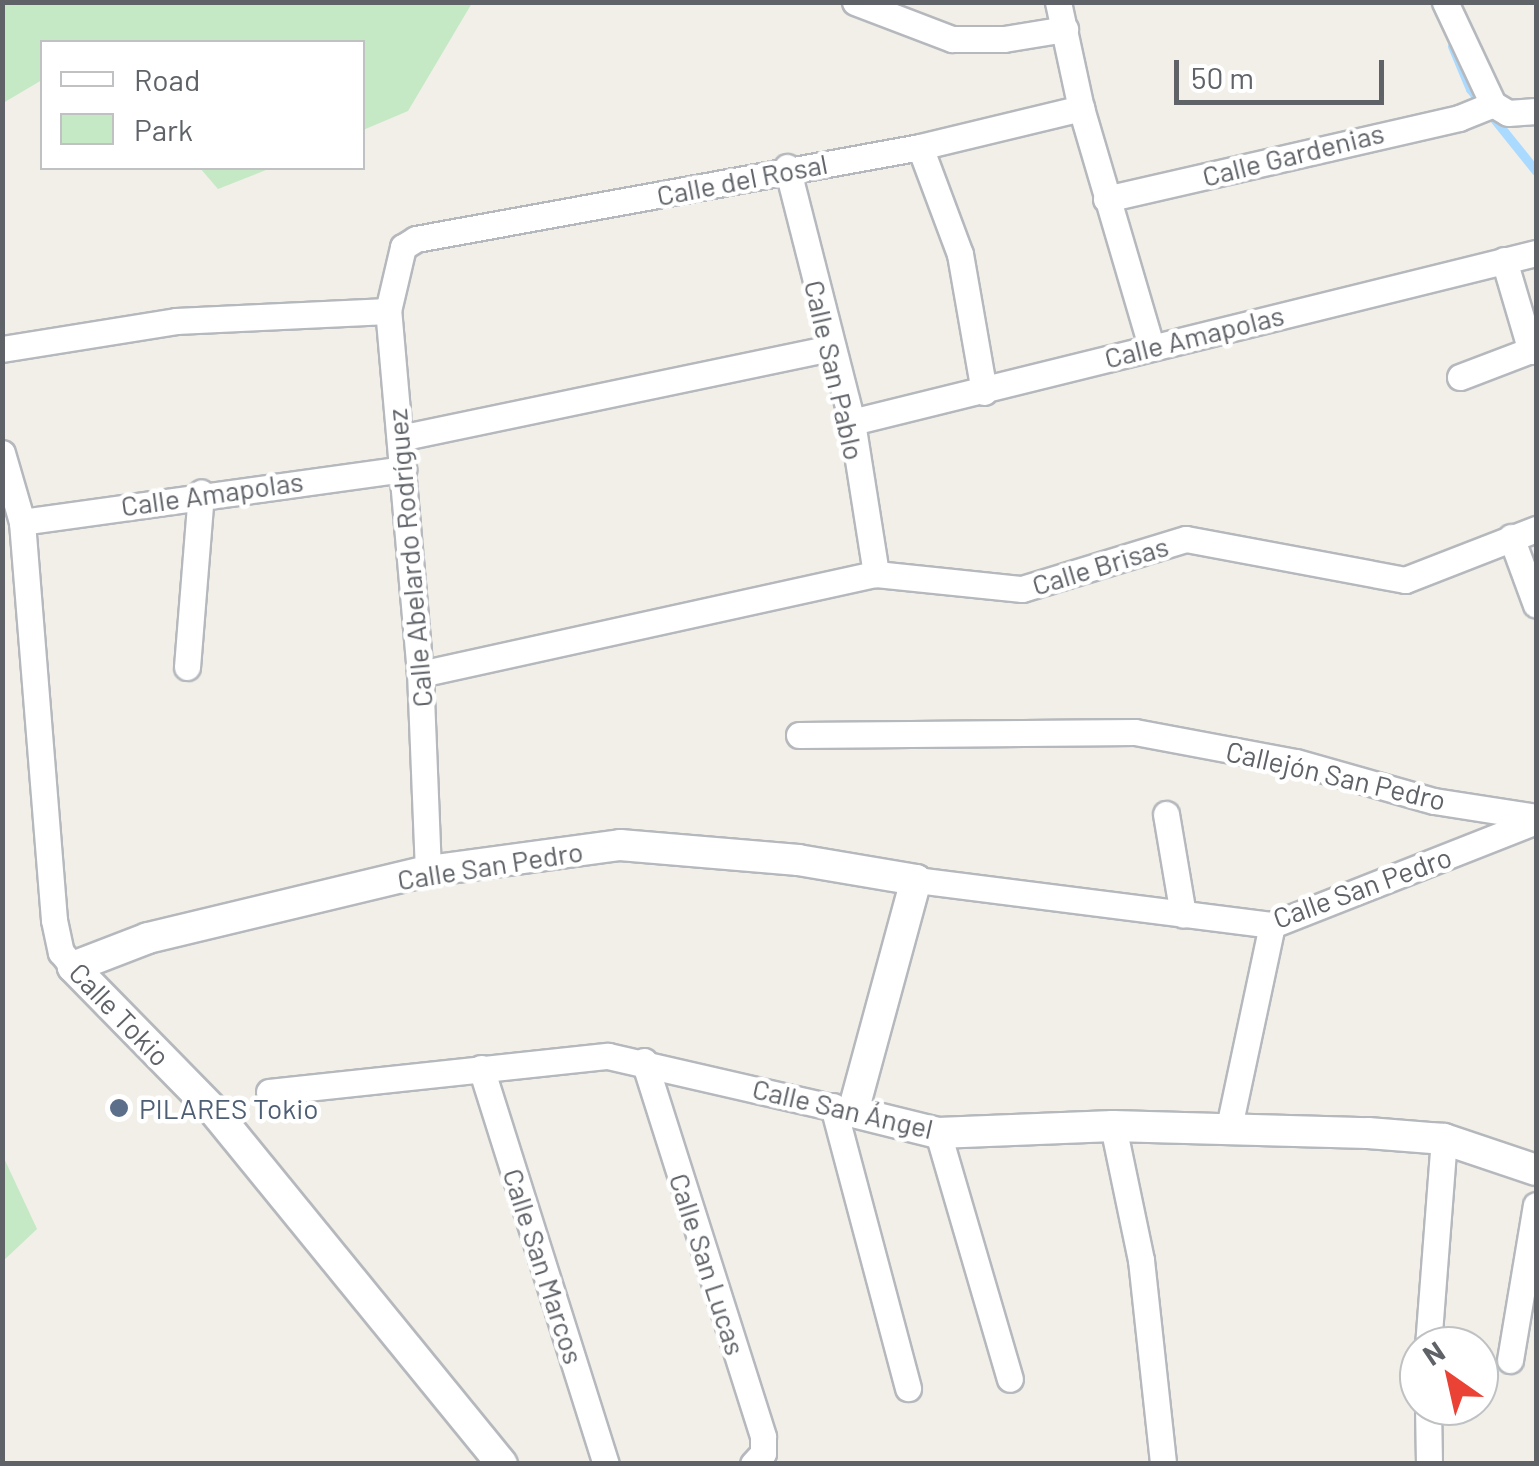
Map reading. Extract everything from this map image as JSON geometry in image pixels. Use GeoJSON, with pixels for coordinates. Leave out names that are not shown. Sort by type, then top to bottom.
{"type":"FeatureCollection","features":[{"type":"Feature","properties":{"kind":"street"},"geometry":{"type":"LineString","coordinates":[[855,2],[952,39],[1004,39],[1065,29]]}},
{"type":"Feature","properties":{"kind":"street"},"geometry":{"type":"LineString","coordinates":[[1058,2],[1081,108],[1151,346]]}},
{"type":"Feature","properties":{"kind":"street"},"geometry":{"type":"LineString","coordinates":[[1446,2],[1484,108]]}},
{"type":"Feature","properties":{"kind":"street","name":"Calle del Rosal"},"geometry":{"type":"LineString","coordinates":[[403,247],[416,239],[787,167],[920,147],[1081,108]]}},
{"type":"Feature","properties":{"kind":"street","name":"Calle Gardenias"},"geometry":{"type":"LineString","coordinates":[[1106,200],[1484,108],[1508,113],[1536,112]]}},
{"type":"Feature","properties":{"kind":"street"},"geometry":{"type":"LineString","coordinates":[[920,147],[960,254],[984,392]]}},
{"type":"Feature","properties":{"kind":"street","name":"Calle San Pablo"},"geometry":{"type":"LineString","coordinates":[[787,167],[829,348],[852,422],[876,574]]}},
{"type":"Feature","properties":{"kind":"street","name":"Calle Abelardo Rodríguez"},"geometry":{"type":"LineString","coordinates":[[403,247],[388,311],[420,674],[428,871]]}},
{"type":"Feature","properties":{"kind":"street","name":"Calle Amapolas"},"geometry":{"type":"LineString","coordinates":[[852,422],[1536,253]]}},
{"type":"Feature","properties":{"kind":"street"},"geometry":{"type":"LineString","coordinates":[[1460,377],[1534,350],[1504,260]]}},
{"type":"Feature","properties":{"kind":"street"},"geometry":{"type":"LineString","coordinates":[[2,350],[176,321],[388,311]]}},
{"type":"Feature","properties":{"kind":"street"},"geometry":{"type":"LineString","coordinates":[[400,438],[829,348]]}},
{"type":"Feature","properties":{"kind":"street","name":"Calle Tokio"},"geometry":{"type":"LineString","coordinates":[[2,453],[22,522],[54,920],[62,952],[214,1112],[502,1464]]}},
{"type":"Feature","properties":{"kind":"street","name":"Calle Amapolas"},"geometry":{"type":"LineString","coordinates":[[22,522],[202,492],[403,469]]}},
{"type":"Feature","properties":{"kind":"street"},"geometry":{"type":"LineString","coordinates":[[186,667],[202,492]]}},
{"type":"Feature","properties":{"kind":"street","name":"Calle Brisas"},"geometry":{"type":"LineString","coordinates":[[420,674],[876,574],[1022,589],[1186,539],[1405,580],[1536,529]]}},
{"type":"Feature","properties":{"kind":"street"},"geometry":{"type":"LineString","coordinates":[[1511,538],[1536,605]]}},
{"type":"Feature","properties":{"kind":"street","name":"Callejón San Pedro"},"geometry":{"type":"LineString","coordinates":[[799,736],[1135,732],[1296,762],[1434,801],[1536,819]]}},
{"type":"Feature","properties":{"kind":"street"},"geometry":{"type":"LineString","coordinates":[[1166,814],[1183,916]]}},
{"type":"Feature","properties":{"kind":"street","name":"Calle San Pedro"},"geometry":{"type":"LineString","coordinates":[[73,966],[148,938],[428,871],[620,846],[683,846],[1272,925],[1536,819]]}},
{"type":"Feature","properties":{"kind":"street"},"geometry":{"type":"LineString","coordinates":[[908,1388],[844,1108],[916,880]]}},
{"type":"Feature","properties":{"kind":"street"},"geometry":{"type":"LineString","coordinates":[[1228,1127],[1272,925]]}},
{"type":"Feature","properties":{"kind":"street","name":"Calle San Ángel"},"geometry":{"type":"LineString","coordinates":[[269,1092],[608,1056],[644,1061],[938,1133],[1113,1126],[1228,1127],[1444,1140],[1536,1170]]}},
{"type":"Feature","properties":{"kind":"street","name":"Calle San Lucas"},"geometry":{"type":"LineString","coordinates":[[644,1061],[763,1437],[763,1453],[752,1464]]}},
{"type":"Feature","properties":{"kind":"street","name":"Calle San Marcos"},"geometry":{"type":"LineString","coordinates":[[480,1068],[606,1464]]}},
{"type":"Feature","properties":{"kind":"street"},"geometry":{"type":"LineString","coordinates":[[1113,1126],[1140,1260],[1163,1464]]}},
{"type":"Feature","properties":{"kind":"street"},"geometry":{"type":"LineString","coordinates":[[938,1133],[1010,1380]]}},
{"type":"Feature","properties":{"kind":"street"},"geometry":{"type":"LineString","coordinates":[[1430,1326],[1444,1140]]}},
{"type":"Feature","properties":{"kind":"street"},"geometry":{"type":"LineString","coordinates":[[1510,1360],[1536,1205]]}},
{"type":"Feature","properties":{"kind":"street"},"geometry":{"type":"LineString","coordinates":[[1428,1426],[1429,1464]]}},
{"type":"Feature","properties":{"kind":"green space"},"geometry":{"type":"Polygon","coordinates":[[[3,2],[472,2],[408,111],[365,129],[365,40],[40,40],[40,81],[3,103],[3,2]]]}},
{"type":"Feature","properties":{"kind":"green space"},"geometry":{"type":"Polygon","coordinates":[[[202,170],[266,170],[218,189],[202,170]]]}},
{"type":"Feature","properties":{"kind":"green space"},"geometry":{"type":"Polygon","coordinates":[[[2,1154],[37,1229],[3,1261],[2,1261],[2,1154]]]}},
{"type":"Feature","properties":{"kind":"waterway"},"geometry":{"type":"LineString","coordinates":[[1452,46],[1470,89],[1536,171]]}},
{"type":"Feature","properties":{"kind":"place","name":"PILARES Tokio"},"geometry":{"type":"Point","coordinates":[119,1108]}}]}
